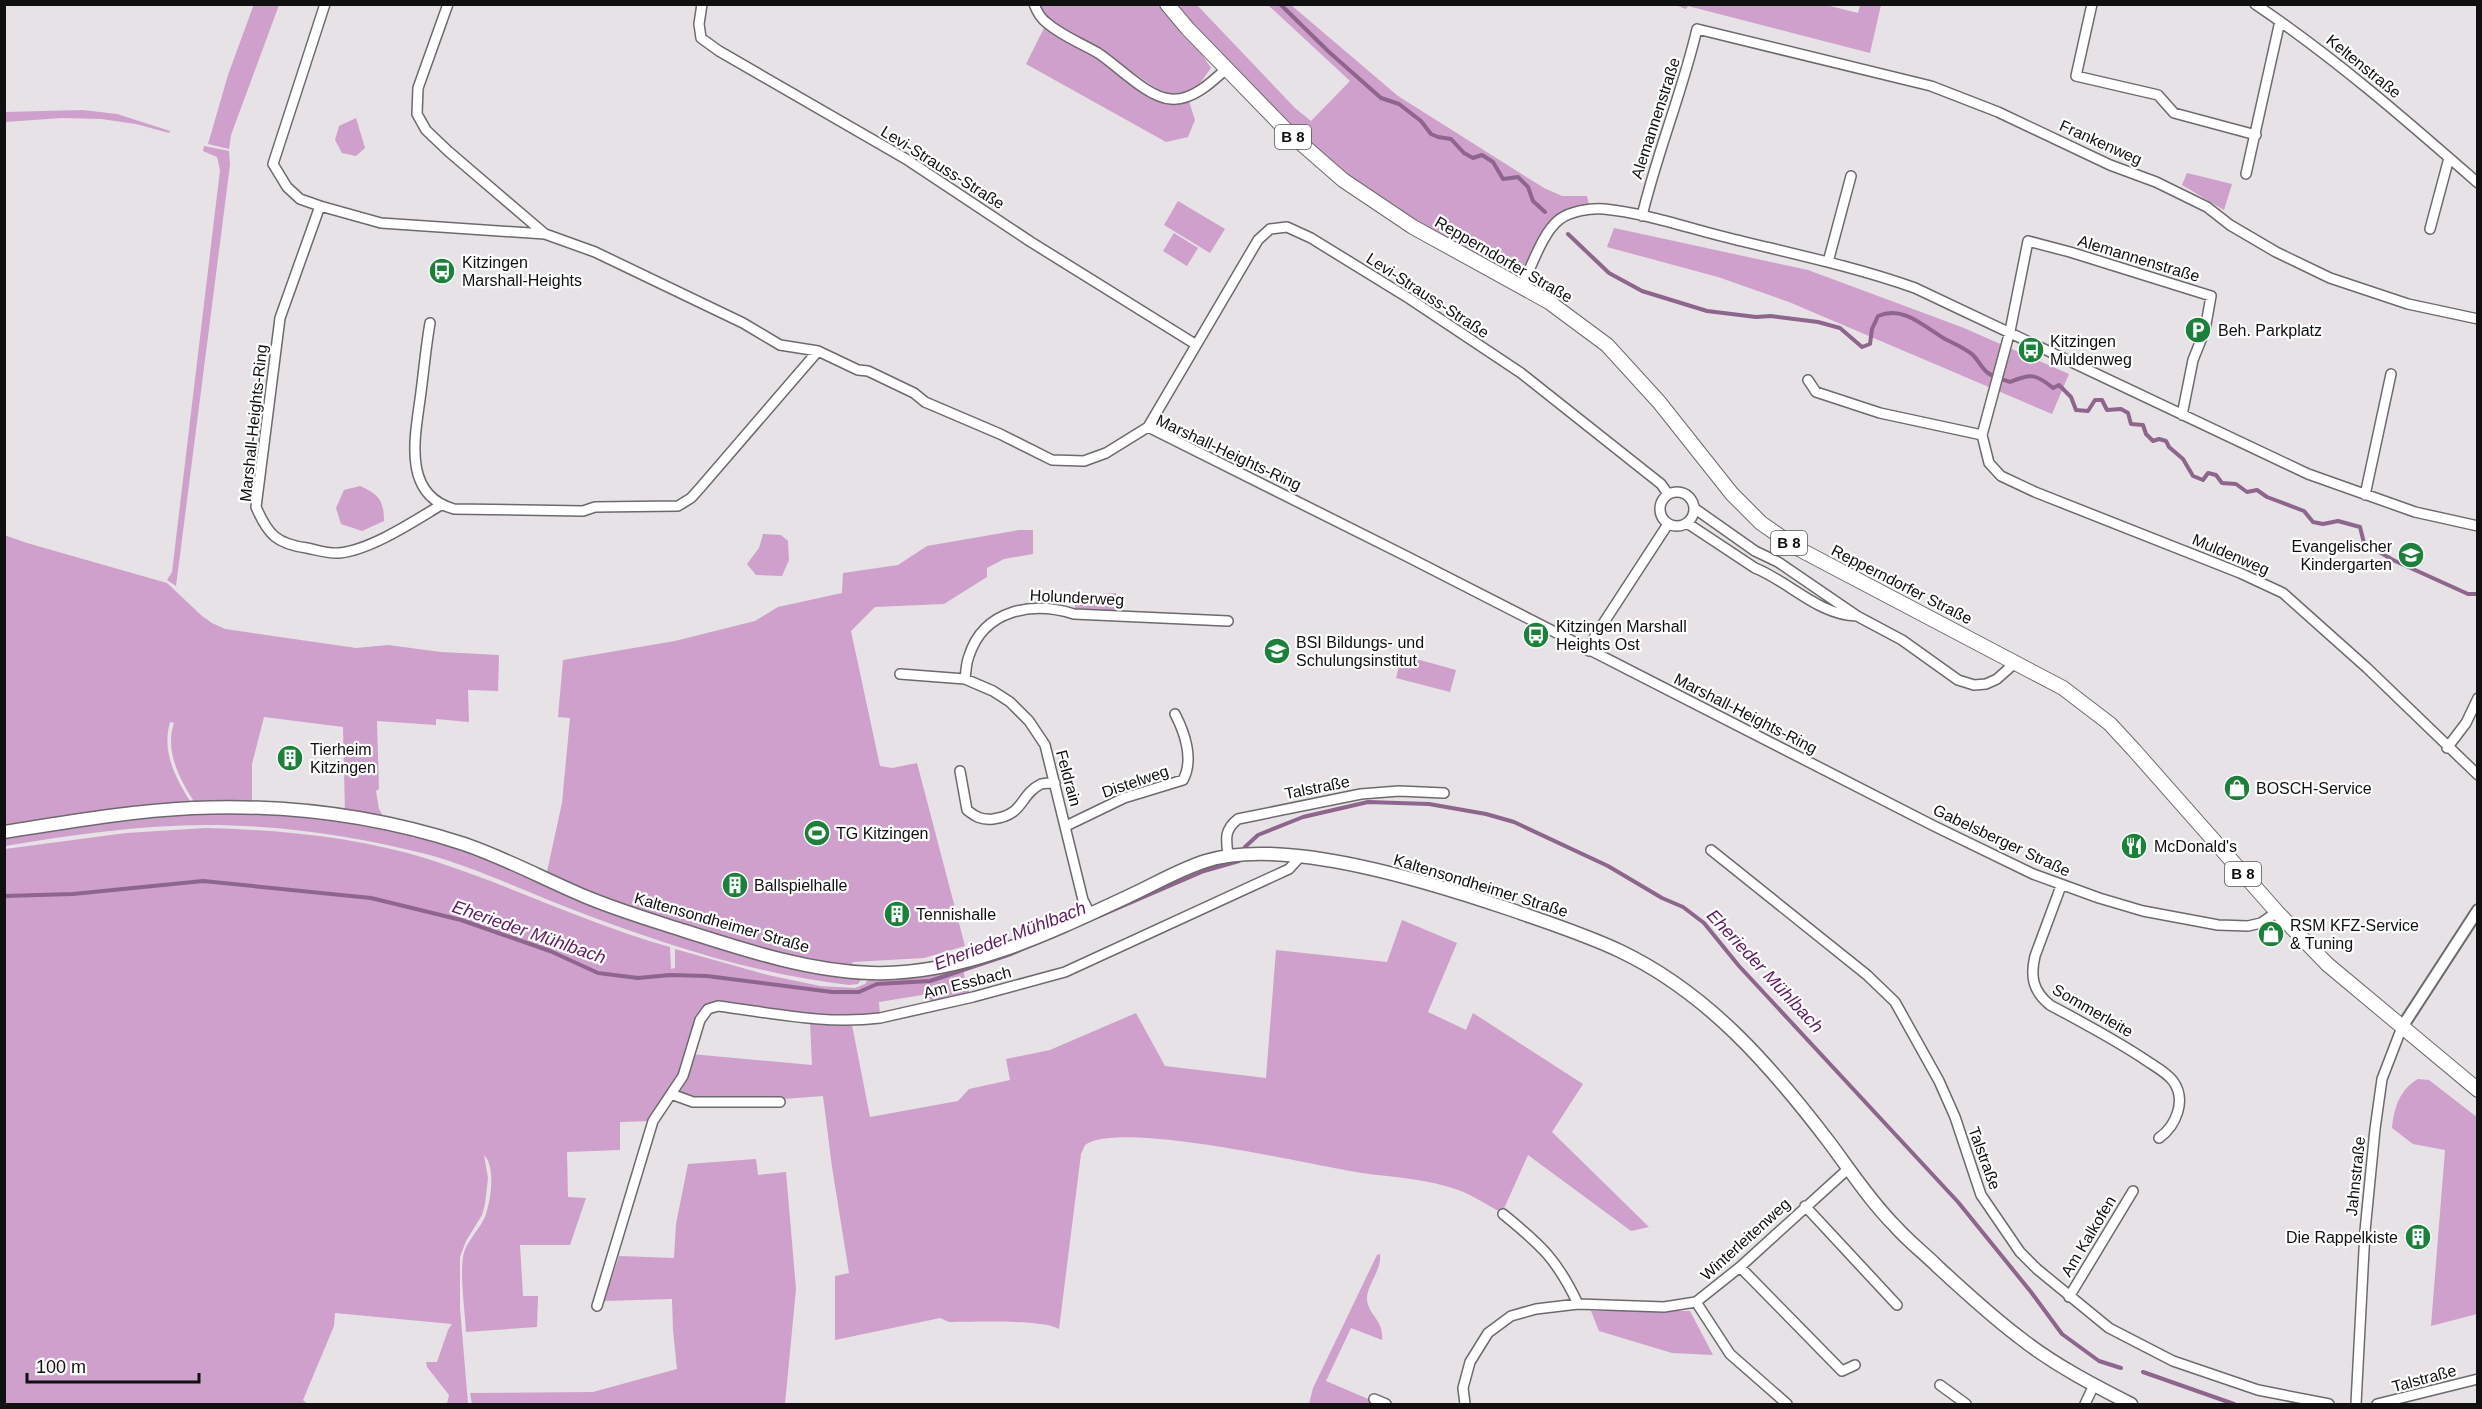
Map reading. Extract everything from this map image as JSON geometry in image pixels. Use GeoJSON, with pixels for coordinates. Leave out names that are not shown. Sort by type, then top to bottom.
{"type":"FeatureCollection","features":[{"type":"Feature","properties":{"kind":"main road","name":"Repperndorfer Straße"},"geometry":{"type":"LineString","coordinates":[[1167,4],[1288,132],[1343,180],[1413,227],[1522,286],[1567,314],[1620,358],[1659,402],[1732,494],[1777,535],[1797,548],[2063,688],[2110,724],[2277,912],[2327,964],[2478,1090]]}},
{"type":"Feature","properties":{"kind":"main road","name":"Kaltensondheimer Straße"},"geometry":{"type":"LineString","coordinates":[[4,832],[126,814],[197,808],[291,810],[372,821],[472,847],[591,899],[706,937],[795,962],[858,972],[911,973],[996,952],[1090,914],[1201,862],[1228,855],[1265,854],[1300,857],[1381,871],[1459,892],[1566,928],[1622,952],[1664,976],[1698,1000],[1747,1044],[1795,1098],[1893,1225],[2021,1339],[2094,1385],[2131,1404]]}},
{"type":"Feature","properties":{"kind":"street","name":"Marshall-Heights-Ring"},"geometry":{"type":"LineString","coordinates":[[325,4],[273,164],[286,187],[300,199],[381,223],[545,234],[595,252],[674,288],[743,322],[780,345],[818,351],[858,370],[868,371],[914,393],[925,402],[1000,434],[1052,460],[1084,461],[1106,453],[1148,427],[1889,802]]}},
{"type":"Feature","properties":{"kind":"street","name":"Marshall-Heights-Ring"},"geometry":{"type":"LineString","coordinates":[[448,4],[418,88],[417,114],[426,130],[448,152],[545,234]]}},
{"type":"Feature","properties":{"kind":"street","name":"Levi-Strauss-Straße"},"geometry":{"type":"LineString","coordinates":[[702,4],[699,24],[701,38],[719,51],[906,159],[1031,242],[1195,344]]}},
{"type":"Feature","properties":{"kind":"street"},"geometry":{"type":"LineString","coordinates":[[1034,4],[1046,23],[1100,54],[1163,98],[1175,100],[1190,95],[1227,69]]}},
{"type":"Feature","properties":{"kind":"street"},"geometry":{"type":"LineString","coordinates":[[2092,4],[2076,76],[2158,95],[2174,113],[2256,135]]}},
{"type":"Feature","properties":{"kind":"street","name":"Keltenstraße"},"geometry":{"type":"LineString","coordinates":[[2255,4],[2334,60],[2378,95],[2478,183]]}},
{"type":"Feature","properties":{"kind":"street"},"geometry":{"type":"LineString","coordinates":[[2246,174],[2280,21]]}},
{"type":"Feature","properties":{"kind":"street","name":"Alemannenstraße"},"geometry":{"type":"LineString","coordinates":[[1642,216],[1653,169],[1687,71],[1697,29]]}},
{"type":"Feature","properties":{"kind":"street","name":"Frankenweg"},"geometry":{"type":"LineString","coordinates":[[1697,29],[1931,86],[1998,112],[2110,165],[2156,182],[2207,207],[2230,225],[2276,252],[2330,278],[2408,304],[2478,319]]}},
{"type":"Feature","properties":{"kind":"street"},"geometry":{"type":"LineString","coordinates":[[2430,229],[2449,158]]}},
{"type":"Feature","properties":{"kind":"street"},"geometry":{"type":"LineString","coordinates":[[1828,262],[1851,176]]}},
{"type":"Feature","properties":{"kind":"street","name":"Marshall-Heights-Ring"},"geometry":{"type":"LineString","coordinates":[[320,206],[280,318],[256,507],[269,533],[280,541],[291,546],[339,553],[360,547],[404,528],[441,505]]}},
{"type":"Feature","properties":{"kind":"street"},"geometry":{"type":"LineString","coordinates":[[1522,286],[1541,246],[1559,219],[1570,213],[1603,209],[1642,216],[1828,262],[1879,275],[1915,288],[2308,474],[2415,512],[2478,526]]}},
{"type":"Feature","properties":{"kind":"street","name":"Levi-Strauss-Straße"},"geometry":{"type":"LineString","coordinates":[[1148,427],[1258,240],[1270,229],[1287,227],[1311,238],[1400,293],[1521,373],[1661,484],[1668,494],[1678,492],[1687,495],[1694,508],[1755,551],[1778,562],[1857,616],[1902,640],[1959,680],[1974,685],[1986,684],[1996,679],[2016,662]]}},
{"type":"Feature","properties":{"kind":"street","name":"Alemannenstraße"},"geometry":{"type":"LineString","coordinates":[[2010,331],[2028,241],[2211,296],[2205,330],[2193,360],[2182,415]]}},
{"type":"Feature","properties":{"kind":"street"},"geometry":{"type":"LineString","coordinates":[[430,323],[413,452],[417,475],[423,486],[441,505],[454,509],[583,511],[596,507],[678,506],[696,493],[818,351]]}},
{"type":"Feature","properties":{"kind":"street"},"geometry":{"type":"LineString","coordinates":[[1808,380],[1816,392],[1880,413],[1982,435],[2010,331]]}},
{"type":"Feature","properties":{"kind":"street"},"geometry":{"type":"LineString","coordinates":[[2366,495],[2391,374]]}},
{"type":"Feature","properties":{"kind":"street","name":"Muldenweg"},"geometry":{"type":"LineString","coordinates":[[1982,435],[1989,463],[2001,476],[2283,592],[2367,668],[2478,775]]}},
{"type":"Feature","properties":{"kind":"street"},"geometry":{"type":"LineString","coordinates":[[1668,494],[1659,506],[1661,516],[1668,524],[1677,526],[1687,523],[1691,519],[1694,508]]}},
{"type":"Feature","properties":{"kind":"street","name":"Levi-Strauss-Straße"},"geometry":{"type":"LineString","coordinates":[[1687,523],[1755,568],[1766,572],[1814,603],[1843,615],[1857,616]]}},
{"type":"Feature","properties":{"kind":"street"},"geometry":{"type":"LineString","coordinates":[[1589,651],[1595,636],[1668,524]]}},
{"type":"Feature","properties":{"kind":"street","name":"Holunderweg"},"geometry":{"type":"LineString","coordinates":[[965,679],[969,655],[987,626],[1000,616],[1017,610],[1053,608],[1074,614],[1228,621]]}},
{"type":"Feature","properties":{"kind":"street","name":"Feldrain"},"geometry":{"type":"LineString","coordinates":[[900,674],[965,679],[993,691],[1010,702],[1029,722],[1045,745],[1083,900],[1090,914]]}},
{"type":"Feature","properties":{"kind":"street"},"geometry":{"type":"LineString","coordinates":[[2448,748],[2466,723],[2478,698]]}},
{"type":"Feature","properties":{"kind":"street","name":"Distelweg"},"geometry":{"type":"LineString","coordinates":[[1066,826],[1124,798],[1183,780],[1187,772],[1185,732],[1175,714]]}},
{"type":"Feature","properties":{"kind":"street"},"geometry":{"type":"LineString","coordinates":[[960,771],[967,810],[976,818],[984,820],[1005,818],[1016,812],[1032,792],[1042,784],[1055,783]]}},
{"type":"Feature","properties":{"kind":"street","name":"Talstraße"},"geometry":{"type":"LineString","coordinates":[[1228,855],[1226,834],[1229,825],[1238,819],[1361,794],[1399,791],[1444,793]]}},
{"type":"Feature","properties":{"kind":"street","name":"Gabelsberger Straße"},"geometry":{"type":"LineString","coordinates":[[1889,802],[1983,851],[2061,886],[2143,911],[2218,925],[2248,926],[2261,923],[2277,912]]}},
{"type":"Feature","properties":{"kind":"street","name":"Talstraße"},"geometry":{"type":"LineString","coordinates":[[1711,850],[1868,975],[1895,1002],[1939,1081],[1955,1117],[1981,1195],[2020,1252],[2069,1297],[2109,1328],[2173,1360],[2258,1390],[2329,1404]]}},
{"type":"Feature","properties":{"kind":"street","name":"Am Essbach"},"geometry":{"type":"LineString","coordinates":[[597,1306],[653,1121],[683,1076],[700,1020],[713,1007],[821,1020],[861,1020],[880,1018],[1015,986],[1065,972],[1289,869],[1300,857]]}},
{"type":"Feature","properties":{"kind":"street","name":"Sommerleite"},"geometry":{"type":"LineString","coordinates":[[2061,886],[2032,966],[2034,987],[2039,996],[2050,1005],[2128,1048],[2173,1081],[2178,1090],[2177,1112],[2174,1124],[2159,1138]]}},
{"type":"Feature","properties":{"kind":"street"},"geometry":{"type":"LineString","coordinates":[[2402,1027],[2478,910]]}},
{"type":"Feature","properties":{"kind":"street","name":"Jahnstraße"},"geometry":{"type":"LineString","coordinates":[[2356,1404],[2365,1231],[2375,1128],[2382,1079],[2402,1027]]}},
{"type":"Feature","properties":{"kind":"street"},"geometry":{"type":"LineString","coordinates":[[671,1094],[693,1102],[780,1102]]}},
{"type":"Feature","properties":{"kind":"street","name":"Winterleitenweg"},"geometry":{"type":"LineString","coordinates":[[1466,1404],[1463,1388],[1470,1362],[1488,1333],[1511,1316],[1536,1309],[1578,1304],[1664,1307],[1696,1302],[1740,1267],[1804,1206],[1849,1168]]}},
{"type":"Feature","properties":{"kind":"street","name":"Am Kalkofen"},"geometry":{"type":"LineString","coordinates":[[2069,1297],[2133,1191]]}},
{"type":"Feature","properties":{"kind":"street"},"geometry":{"type":"LineString","coordinates":[[1804,1206],[1897,1305]]}},
{"type":"Feature","properties":{"kind":"street"},"geometry":{"type":"LineString","coordinates":[[1503,1214],[1543,1248],[1558,1266],[1578,1304]]}},
{"type":"Feature","properties":{"kind":"street"},"geometry":{"type":"LineString","coordinates":[[1740,1267],[1842,1371],[1855,1365]]}},
{"type":"Feature","properties":{"kind":"street"},"geometry":{"type":"LineString","coordinates":[[1696,1302],[1730,1354],[1787,1404]]}},
{"type":"Feature","properties":{"kind":"street","name":"Talstraße"},"geometry":{"type":"LineString","coordinates":[[2377,1404],[2478,1379]]}},
{"type":"Feature","properties":{"kind":"street"},"geometry":{"type":"LineString","coordinates":[[1940,1385],[1966,1404]]}},
{"type":"Feature","properties":{"kind":"street"},"geometry":{"type":"LineString","coordinates":[[2085,1404],[2094,1385]]}},
{"type":"Feature","properties":{"kind":"street"},"geometry":{"type":"LineString","coordinates":[[1374,1399],[1386,1404]]}},
{"type":"Feature","properties":{"kind":"shaded area"},"geometry":{"type":"Polygon","coordinates":[[[254,4],[279,5],[231,135],[229,149],[208,144],[228,75],[254,4]]]}},
{"type":"Feature","properties":{"kind":"shaded area"},"geometry":{"type":"Polygon","coordinates":[[[1038,5],[1160,5],[1199,50],[1211,68],[1198,86],[1180,97],[1164,94],[1105,53],[1055,24],[1045,16],[1038,5]]]}},
{"type":"Feature","properties":{"kind":"shaded area"},"geometry":{"type":"Polygon","coordinates":[[[1176,5],[1197,5],[1295,108],[1311,121],[1350,81],[1268,5],[1291,5],[1398,96],[1544,188],[1562,196],[1587,196],[1589,205],[1559,215],[1525,273],[1517,277],[1416,222],[1344,175],[1264,103],[1176,5]]]}},
{"type":"Feature","properties":{"kind":"shaded area"},"geometry":{"type":"Polygon","coordinates":[[[1675,5],[1826,5],[1858,13],[1860,5],[1881,5],[1870,53],[1688,6],[1686,9],[1675,5]]]}},
{"type":"Feature","properties":{"kind":"shaded area"},"geometry":{"type":"Polygon","coordinates":[[[1045,26],[1098,57],[1150,94],[1189,101],[1195,120],[1188,137],[1166,142],[1026,64],[1045,26]]]}},
{"type":"Feature","properties":{"kind":"shaded area"},"geometry":{"type":"Polygon","coordinates":[[[83,110],[117,114],[170,131],[169,133],[136,124],[101,119],[62,118],[5,122],[5,112],[83,110]]]}},
{"type":"Feature","properties":{"kind":"shaded area"},"geometry":{"type":"Polygon","coordinates":[[[356,118],[365,148],[356,156],[342,153],[335,140],[339,126],[356,118]]]}},
{"type":"Feature","properties":{"kind":"shaded area"},"geometry":{"type":"Polygon","coordinates":[[[204,146],[229,151],[230,165],[176,586],[167,580],[172,572],[220,170],[217,157],[203,151],[204,146]]]}},
{"type":"Feature","properties":{"kind":"shaded area"},"geometry":{"type":"Polygon","coordinates":[[[2187,173],[2232,184],[2224,210],[2182,185],[2187,173]]]}},
{"type":"Feature","properties":{"kind":"shaded area"},"geometry":{"type":"Polygon","coordinates":[[[1178,201],[1225,229],[1210,253],[1164,225],[1178,201]]]}},
{"type":"Feature","properties":{"kind":"shaded area"},"geometry":{"type":"Polygon","coordinates":[[[1614,228],[1808,270],[1964,328],[2069,374],[2052,414],[1789,302],[1718,277],[1607,247],[1614,228]]]}},
{"type":"Feature","properties":{"kind":"shaded area"},"geometry":{"type":"Polygon","coordinates":[[[1174,233],[1198,248],[1187,266],[1163,251],[1174,233]]]}},
{"type":"Feature","properties":{"kind":"shaded area"},"geometry":{"type":"Polygon","coordinates":[[[360,486],[376,495],[384,514],[384,521],[362,531],[341,524],[336,508],[344,490],[360,486]]]}},
{"type":"Feature","properties":{"kind":"shaded area"},"geometry":{"type":"Polygon","coordinates":[[[1019,530],[1033,530],[1033,554],[1004,559],[987,568],[987,577],[944,604],[875,607],[851,631],[880,766],[892,768],[917,763],[965,946],[924,958],[853,962],[851,966],[815,963],[645,916],[546,876],[562,803],[570,718],[558,717],[563,660],[675,641],[755,621],[778,607],[842,593],[843,573],[898,565],[927,546],[1019,530]]]}},
{"type":"Feature","properties":{"kind":"shaded area"},"geometry":{"type":"Polygon","coordinates":[[[763,534],[781,535],[788,541],[789,560],[782,576],[756,575],[747,564],[759,548],[763,534]]]}},
{"type":"Feature","properties":{"kind":"shaded area"},"geometry":{"type":"Polygon","coordinates":[[[4,535],[167,583],[202,616],[225,629],[356,648],[388,645],[441,652],[499,655],[498,691],[468,690],[469,722],[436,719],[436,725],[377,721],[379,789],[376,791],[379,809],[386,821],[345,814],[343,727],[264,717],[252,764],[252,805],[197,806],[176,766],[171,745],[174,723],[170,722],[169,756],[176,776],[193,806],[5,828],[4,535]]]}},
{"type":"Feature","properties":{"kind":"shaded area"},"geometry":{"type":"Polygon","coordinates":[[[1116,593],[1117,611],[1075,611],[1075,599],[1100,601],[1102,594],[1116,593]]]}},
{"type":"Feature","properties":{"kind":"shaded area"},"geometry":{"type":"Polygon","coordinates":[[[1402,655],[1456,670],[1450,692],[1396,678],[1402,655]]]}},
{"type":"Feature","properties":{"kind":"shaded area"},"geometry":{"type":"Polygon","coordinates":[[[237,810],[372,824],[470,849],[605,907],[863,976],[858,984],[849,985],[741,965],[635,932],[444,859],[345,837],[290,829],[182,825],[105,831],[5,846],[5,835],[110,819],[237,810]]]}},
{"type":"Feature","properties":{"kind":"shaded area"},"geometry":{"type":"Polygon","coordinates":[[[206,828],[320,836],[404,852],[431,860],[609,927],[670,947],[671,969],[675,968],[675,949],[768,975],[820,986],[855,988],[865,984],[870,977],[962,967],[970,995],[931,1003],[928,994],[879,1002],[880,1015],[857,1018],[707,1007],[691,1054],[812,1065],[810,1022],[852,1025],[870,1117],[958,1101],[969,1089],[1010,1080],[1006,1059],[1050,1050],[1136,1013],[1165,1066],[1266,1078],[1276,950],[1387,962],[1402,920],[1457,943],[1428,1012],[1466,1030],[1473,1013],[1583,1084],[1552,1132],[1649,1227],[1631,1231],[1528,1155],[1502,1213],[1463,1192],[1425,1181],[1350,1171],[1172,1140],[1134,1137],[1104,1139],[1085,1145],[1081,1154],[1059,1329],[1038,1324],[949,1322],[940,1318],[835,1340],[835,1276],[849,1273],[823,1096],[783,1099],[693,1099],[670,1091],[651,1121],[620,1122],[620,1150],[567,1152],[568,1197],[586,1198],[570,1245],[520,1245],[523,1296],[538,1296],[537,1327],[466,1332],[462,1265],[466,1246],[485,1217],[489,1202],[491,1175],[488,1160],[484,1155],[488,1178],[485,1204],[482,1215],[466,1241],[460,1257],[460,1308],[468,1404],[447,1404],[449,1395],[427,1367],[426,1362],[437,1362],[452,1324],[335,1313],[334,1326],[303,1400],[307,1404],[5,1404],[5,849],[126,833],[206,828]]]}},
{"type":"Feature","properties":{"kind":"shaded area"},"geometry":{"type":"Polygon","coordinates":[[[2418,1079],[2429,1080],[2478,1118],[2477,1314],[2431,1326],[2445,1150],[2413,1144],[2392,1128],[2394,1113],[2402,1094],[2418,1079]]]}},
{"type":"Feature","properties":{"kind":"shaded area"},"geometry":{"type":"Polygon","coordinates":[[[756,1159],[758,1175],[786,1172],[796,1289],[785,1404],[472,1404],[470,1393],[593,1392],[677,1369],[672,1299],[604,1301],[619,1256],[674,1258],[676,1224],[688,1164],[756,1159]]]}},
{"type":"Feature","properties":{"kind":"shaded area"},"geometry":{"type":"Polygon","coordinates":[[[1380,1254],[1379,1266],[1367,1294],[1367,1300],[1381,1328],[1382,1340],[1351,1328],[1326,1381],[1380,1404],[1309,1404],[1313,1388],[1377,1255],[1380,1254]]]}},
{"type":"Feature","properties":{"kind":"shaded area"},"geometry":{"type":"Polygon","coordinates":[[[1591,1311],[1690,1311],[1713,1355],[1672,1353],[1599,1331],[1591,1311]]]}},
{"type":"Feature","properties":{"kind":"waterway"},"geometry":{"type":"LineString","coordinates":[[1280,4],[1381,98],[1399,104],[1421,121],[1431,134],[1451,139],[1464,153],[1473,158],[1482,155],[1493,162],[1503,179],[1518,177],[1528,187],[1533,201],[1545,212]]}},
{"type":"Feature","properties":{"kind":"waterway"},"geometry":{"type":"LineString","coordinates":[[1568,234],[1609,273],[1642,291],[1707,311],[1818,322],[1840,328],[1862,347],[1870,344],[1872,329],[1878,316],[1887,313],[1905,315],[1967,350],[1993,376],[2010,382],[2033,376],[2053,388],[2059,385],[2071,397],[2076,410],[2088,411],[2095,400],[2102,400],[2107,410],[2121,409],[2128,413],[2131,424],[2143,425],[2146,434],[2153,441],[2159,439],[2166,441],[2169,447],[2183,459],[2193,476],[2203,480],[2208,473],[2216,475],[2222,483],[2236,484],[2247,492],[2257,490],[2267,497],[2304,511],[2313,522],[2323,524],[2338,521],[2360,527],[2364,543],[2393,560],[2468,594],[2478,594]]}},
{"type":"Feature","properties":{"kind":"waterway","name":"Eherieder Mühlbach"},"geometry":{"type":"LineString","coordinates":[[1245,847],[1258,835],[1303,817],[1368,802],[1429,804],[1486,814],[1514,822],[1608,866],[1662,898],[1683,907],[1704,923],[1739,966],[1958,1202],[2062,1334],[2099,1361],[2121,1368]]}},
{"type":"Feature","properties":{"kind":"waterway","name":"Eherieder Mühlbach"},"geometry":{"type":"LineString","coordinates":[[4,896],[73,894],[203,881],[371,898],[461,920],[550,951],[598,973],[638,978],[670,975],[707,976],[832,992],[859,992],[877,984],[930,981],[1011,954],[1204,871],[1239,861]]}},
{"type":"Feature","properties":{"kind":"waterway","name":"Eherieder Mühlbach"},"geometry":{"type":"LineString","coordinates":[[2143,1372],[2234,1404]]}},
{"type":"Feature","properties":{"kind":"place","name":"Kitzingen Marshall-Heights"},"geometry":{"type":"Point","coordinates":[442,271]}},
{"type":"Feature","properties":{"kind":"place","name":"Beh. Parkplatz"},"geometry":{"type":"Point","coordinates":[2198,330]}},
{"type":"Feature","properties":{"kind":"place","name":"Kitzingen Muldenweg"},"geometry":{"type":"Point","coordinates":[2031,350]}},
{"type":"Feature","properties":{"kind":"place","name":"Evangelischer Kindergarten"},"geometry":{"type":"Point","coordinates":[2411,555]}},
{"type":"Feature","properties":{"kind":"place","name":"Kitzingen Marshall Heights Ost"},"geometry":{"type":"Point","coordinates":[1536,635]}},
{"type":"Feature","properties":{"kind":"place","name":"BSI Bildungs- und Schulungsinstitut"},"geometry":{"type":"Point","coordinates":[1277,651]}},
{"type":"Feature","properties":{"kind":"place","name":"Tierheim Kitzingen"},"geometry":{"type":"Point","coordinates":[290,758]}},
{"type":"Feature","properties":{"kind":"place","name":"BOSCH-Service"},"geometry":{"type":"Point","coordinates":[2237,788]}},
{"type":"Feature","properties":{"kind":"place","name":"TG Kitzingen"},"geometry":{"type":"Point","coordinates":[817,833]}},
{"type":"Feature","properties":{"kind":"place","name":"McDonald's"},"geometry":{"type":"Point","coordinates":[2134,846]}},
{"type":"Feature","properties":{"kind":"place","name":"Ballspielhalle"},"geometry":{"type":"Point","coordinates":[735,885]}},
{"type":"Feature","properties":{"kind":"place","name":"Tennishalle"},"geometry":{"type":"Point","coordinates":[897,914]}},
{"type":"Feature","properties":{"kind":"place","name":"RSM KFZ-Service & Tuning"},"geometry":{"type":"Point","coordinates":[2271,934]}},
{"type":"Feature","properties":{"kind":"place","name":"Die Rappelkiste"},"geometry":{"type":"Point","coordinates":[2418,1237]}}]}
